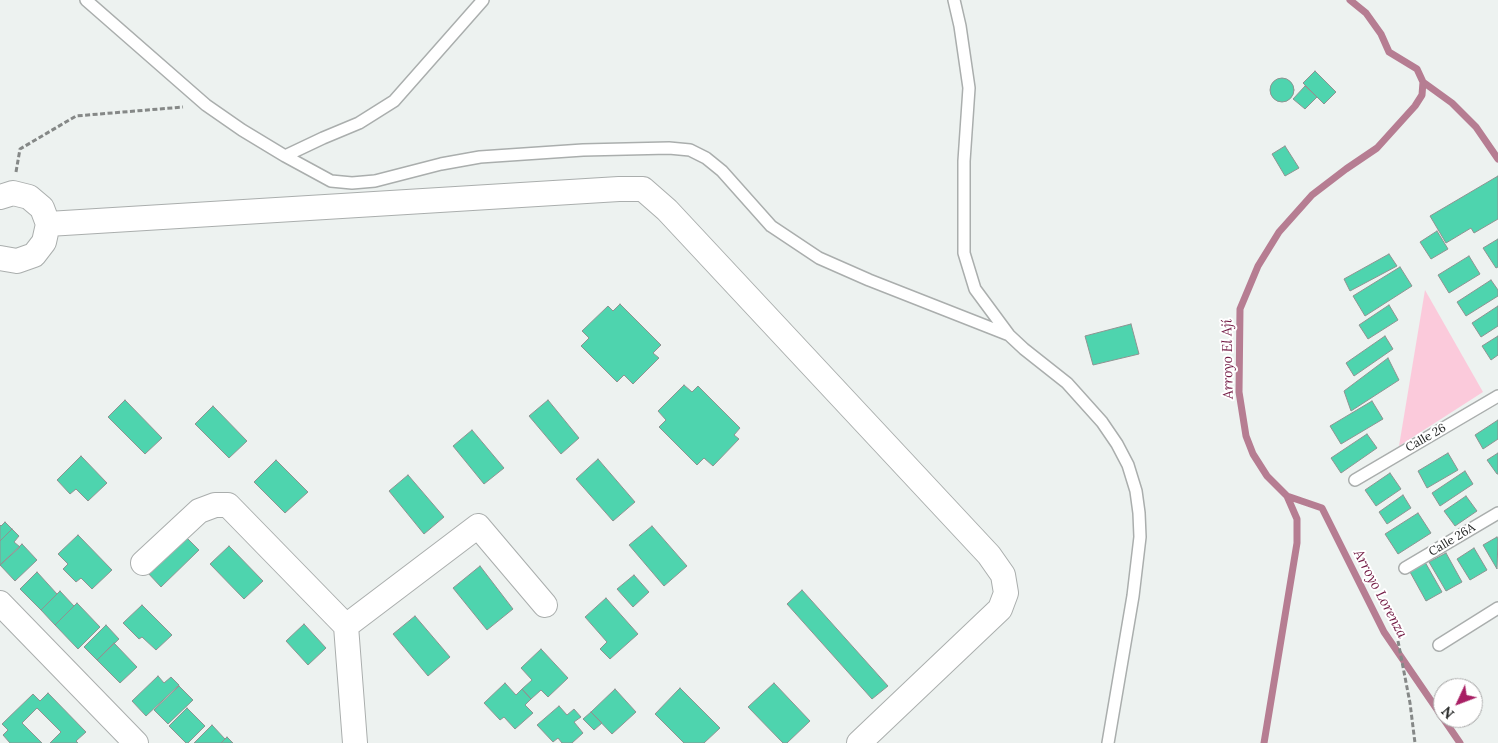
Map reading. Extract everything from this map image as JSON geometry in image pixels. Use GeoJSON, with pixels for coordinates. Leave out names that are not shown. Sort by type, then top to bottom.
{"type":"FeatureCollection","features":[{"type":"Feature","properties":{"kind":"street"},"geometry":{"type":"LineString","coordinates":[[48,224],[619,188],[643,189],[668,210],[989,555],[1003,575],[1006,594],[1000,609],[858,743]]}},
{"type":"Feature","properties":{"kind":"street"},"geometry":{"type":"LineString","coordinates":[[0,258],[17,261],[34,255],[44,242],[48,224],[42,208],[29,197],[6,195]]}},
{"type":"Feature","properties":{"kind":"street"},"geometry":{"type":"LineString","coordinates":[[143,563],[199,511],[215,505],[228,505],[346,626],[355,743]]}},
{"type":"Feature","properties":{"kind":"street"},"geometry":{"type":"LineString","coordinates":[[346,626],[478,526],[545,605]]}},
{"type":"Feature","properties":{"kind":"street"},"geometry":{"type":"LineString","coordinates":[[0,603],[130,741]]}},
{"type":"Feature","properties":{"kind":"lane"},"geometry":{"type":"LineString","coordinates":[[86,0],[206,105],[242,130],[331,181],[352,183],[375,181],[441,164],[480,157],[582,150],[669,148],[690,150],[706,158],[722,171],[771,226],[819,258],[869,280],[1009,335]]}},
{"type":"Feature","properties":{"kind":"lane"},"geometry":{"type":"LineString","coordinates":[[285,156],[359,123],[394,101],[483,0]]}},
{"type":"Feature","properties":{"kind":"lane"},"geometry":{"type":"LineString","coordinates":[[954,0],[960,26],[969,88],[964,161],[964,253],[975,289],[1009,335],[1067,383],[1102,422],[1128,465],[1136,491],[1140,537],[1134,596],[1108,743]]}},
{"type":"Feature","properties":{"kind":"lane","name":"Calle 26"},"geometry":{"type":"LineString","coordinates":[[1355,480],[1498,396]]}},
{"type":"Feature","properties":{"kind":"lane","name":"Calle 26A"},"geometry":{"type":"LineString","coordinates":[[1406,568],[1498,513]]}},
{"type":"Feature","properties":{"kind":"lane"},"geometry":{"type":"LineString","coordinates":[[1439,645],[1498,608]]}},
{"type":"Feature","properties":{"kind":"path"},"geometry":{"type":"LineString","coordinates":[[6,195],[20,149],[76,116],[206,105]]}},
{"type":"Feature","properties":{"kind":"path"},"geometry":{"type":"LineString","coordinates":[[1398,641],[1410,703],[1415,743]]}},
{"type":"Feature","properties":{"kind":"shaded area"},"geometry":{"type":"Polygon","coordinates":[[[1425,290],[1483,392],[1399,446],[1425,290]]]}},
{"type":"Feature","properties":{"kind":"building"},"geometry":{"type":"Polygon","coordinates":[[[1315,71],[1336,92],[1324,104],[1303,83],[1315,71]]]}},
{"type":"Feature","properties":{"kind":"building"},"geometry":{"type":"Polygon","coordinates":[[[1282,78],[1287,79],[1293,85],[1293,95],[1287,101],[1282,102],[1277,101],[1271,95],[1270,90],[1271,85],[1277,79],[1282,78]]]}},
{"type":"Feature","properties":{"kind":"building"},"geometry":{"type":"Polygon","coordinates":[[[1305,86],[1317,97],[1305,109],[1293,99],[1305,86]]]}},
{"type":"Feature","properties":{"kind":"building"},"geometry":{"type":"Polygon","coordinates":[[[1285,146],[1299,168],[1285,176],[1272,154],[1285,146]]]}},
{"type":"Feature","properties":{"kind":"building"},"geometry":{"type":"Polygon","coordinates":[[[1498,176],[1498,219],[1474,233],[1471,228],[1446,243],[1430,216],[1498,176]]]}},
{"type":"Feature","properties":{"kind":"building"},"geometry":{"type":"Polygon","coordinates":[[[1437,231],[1448,249],[1431,259],[1420,242],[1437,231]]]}},
{"type":"Feature","properties":{"kind":"building"},"geometry":{"type":"Polygon","coordinates":[[[1498,239],[1498,267],[1496,268],[1483,248],[1498,239]]]}},
{"type":"Feature","properties":{"kind":"building"},"geometry":{"type":"Polygon","coordinates":[[[1389,254],[1397,266],[1350,291],[1344,279],[1389,254]]]}},
{"type":"Feature","properties":{"kind":"building"},"geometry":{"type":"Polygon","coordinates":[[[1469,256],[1480,274],[1449,293],[1438,275],[1469,256]]]}},
{"type":"Feature","properties":{"kind":"building"},"geometry":{"type":"Polygon","coordinates":[[[1400,267],[1412,286],[1365,316],[1353,296],[1400,267]]]}},
{"type":"Feature","properties":{"kind":"building"},"geometry":{"type":"Polygon","coordinates":[[[1491,280],[1498,290],[1498,296],[1466,316],[1457,302],[1491,280]]]}},
{"type":"Feature","properties":{"kind":"building"},"geometry":{"type":"Polygon","coordinates":[[[620,304],[661,345],[653,353],[659,358],[633,384],[624,375],[617,382],[581,346],[589,338],[582,331],[608,306],[613,311],[620,304]]]}},
{"type":"Feature","properties":{"kind":"building"},"geometry":{"type":"Polygon","coordinates":[[[1389,305],[1398,320],[1368,339],[1359,325],[1389,305]]]}},
{"type":"Feature","properties":{"kind":"building"},"geometry":{"type":"Polygon","coordinates":[[[1498,306],[1498,326],[1481,337],[1472,323],[1498,306]]]}},
{"type":"Feature","properties":{"kind":"building"},"geometry":{"type":"Polygon","coordinates":[[[1131,324],[1139,354],[1093,365],[1085,336],[1131,324]]]}},
{"type":"Feature","properties":{"kind":"building"},"geometry":{"type":"Polygon","coordinates":[[[1385,336],[1393,349],[1354,376],[1346,363],[1385,336]]]}},
{"type":"Feature","properties":{"kind":"building"},"geometry":{"type":"Polygon","coordinates":[[[1498,336],[1498,355],[1491,360],[1482,346],[1498,336]]]}},
{"type":"Feature","properties":{"kind":"building"},"geometry":{"type":"Polygon","coordinates":[[[1388,358],[1399,380],[1351,411],[1344,391],[1388,358]]]}},
{"type":"Feature","properties":{"kind":"building"},"geometry":{"type":"Polygon","coordinates":[[[684,385],[692,392],[698,386],[740,428],[734,435],[739,439],[713,466],[704,458],[697,465],[659,427],[666,420],[658,411],[684,385]]]}},
{"type":"Feature","properties":{"kind":"building"},"geometry":{"type":"Polygon","coordinates":[[[125,400],[162,438],[145,454],[108,417],[125,400]]]}},
{"type":"Feature","properties":{"kind":"building"},"geometry":{"type":"Polygon","coordinates":[[[548,400],[579,438],[561,454],[529,416],[548,400]]]}},
{"type":"Feature","properties":{"kind":"building"},"geometry":{"type":"Polygon","coordinates":[[[1372,401],[1383,419],[1341,444],[1330,426],[1372,401]]]}},
{"type":"Feature","properties":{"kind":"building"},"geometry":{"type":"Polygon","coordinates":[[[213,406],[247,441],[229,458],[195,424],[213,406]]]}},
{"type":"Feature","properties":{"kind":"building"},"geometry":{"type":"Polygon","coordinates":[[[1498,420],[1498,439],[1483,449],[1475,435],[1498,420]]]}},
{"type":"Feature","properties":{"kind":"building"},"geometry":{"type":"Polygon","coordinates":[[[472,430],[504,468],[484,484],[453,446],[472,430]]]}},
{"type":"Feature","properties":{"kind":"building"},"geometry":{"type":"Polygon","coordinates":[[[1367,434],[1377,448],[1341,473],[1331,458],[1367,434]]]}},
{"type":"Feature","properties":{"kind":"building"},"geometry":{"type":"Polygon","coordinates":[[[1448,453],[1458,470],[1427,488],[1418,471],[1448,453]]]}},
{"type":"Feature","properties":{"kind":"building"},"geometry":{"type":"Polygon","coordinates":[[[1498,453],[1498,474],[1497,474],[1487,460],[1498,453]]]}},
{"type":"Feature","properties":{"kind":"building"},"geometry":{"type":"Polygon","coordinates":[[[81,456],[107,483],[88,501],[76,489],[70,494],[57,480],[81,456]]]}},
{"type":"Feature","properties":{"kind":"building"},"geometry":{"type":"Polygon","coordinates":[[[598,459],[635,502],[613,521],[576,479],[598,459]]]}},
{"type":"Feature","properties":{"kind":"building"},"geometry":{"type":"Polygon","coordinates":[[[276,460],[308,492],[285,513],[254,482],[276,460]]]}},
{"type":"Feature","properties":{"kind":"building"},"geometry":{"type":"Polygon","coordinates":[[[1465,471],[1473,484],[1440,506],[1432,493],[1465,471]]]}},
{"type":"Feature","properties":{"kind":"building"},"geometry":{"type":"Polygon","coordinates":[[[1390,473],[1401,489],[1376,506],[1365,490],[1390,473]]]}},
{"type":"Feature","properties":{"kind":"building"},"geometry":{"type":"Polygon","coordinates":[[[408,475],[444,517],[424,534],[389,491],[408,475]]]}},
{"type":"Feature","properties":{"kind":"building"},"geometry":{"type":"Polygon","coordinates":[[[1403,495],[1411,508],[1387,524],[1379,512],[1403,495]]]}},
{"type":"Feature","properties":{"kind":"building"},"geometry":{"type":"Polygon","coordinates":[[[1466,496],[1477,511],[1455,526],[1444,511],[1466,496]]]}},
{"type":"Feature","properties":{"kind":"building"},"geometry":{"type":"Polygon","coordinates":[[[1418,513],[1431,533],[1398,554],[1385,534],[1418,513]]]}},
{"type":"Feature","properties":{"kind":"building"},"geometry":{"type":"Polygon","coordinates":[[[5,522],[12,529],[0,541],[0,525],[5,522]]]}},
{"type":"Feature","properties":{"kind":"building"},"geometry":{"type":"Polygon","coordinates":[[[652,526],[687,566],[664,586],[629,545],[652,526]]]}},
{"type":"Feature","properties":{"kind":"building"},"geometry":{"type":"Polygon","coordinates":[[[12,529],[19,536],[14,542],[20,547],[0,565],[0,541],[12,529]]]}},
{"type":"Feature","properties":{"kind":"building"},"geometry":{"type":"Polygon","coordinates":[[[78,535],[112,570],[92,589],[81,578],[76,582],[63,569],[68,564],[58,554],[78,535]]]}},
{"type":"Feature","properties":{"kind":"building"},"geometry":{"type":"Polygon","coordinates":[[[184,535],[199,550],[161,587],[147,572],[184,535]]]}},
{"type":"Feature","properties":{"kind":"building"},"geometry":{"type":"Polygon","coordinates":[[[1497,537],[1498,539],[1497,569],[1483,545],[1497,537]]]}},
{"type":"Feature","properties":{"kind":"building"},"geometry":{"type":"Polygon","coordinates":[[[22,544],[37,560],[15,581],[0,565],[22,544]]]}},
{"type":"Feature","properties":{"kind":"building"},"geometry":{"type":"Polygon","coordinates":[[[229,546],[263,581],[244,599],[210,564],[229,546]]]}},
{"type":"Feature","properties":{"kind":"building"},"geometry":{"type":"Polygon","coordinates":[[[1474,548],[1487,570],[1470,580],[1457,559],[1474,548]]]}},
{"type":"Feature","properties":{"kind":"building"},"geometry":{"type":"Polygon","coordinates":[[[1446,553],[1462,582],[1446,591],[1429,562],[1446,553]]]}},
{"type":"Feature","properties":{"kind":"building"},"geometry":{"type":"Polygon","coordinates":[[[1425,562],[1442,592],[1426,601],[1410,572],[1425,562]]]}},
{"type":"Feature","properties":{"kind":"building"},"geometry":{"type":"Polygon","coordinates":[[[480,566],[513,609],[487,630],[453,588],[480,566]]]}},
{"type":"Feature","properties":{"kind":"building"},"geometry":{"type":"Polygon","coordinates":[[[37,572],[57,594],[41,610],[20,589],[37,572]]]}},
{"type":"Feature","properties":{"kind":"building"},"geometry":{"type":"Polygon","coordinates":[[[634,575],[649,592],[633,607],[617,589],[634,575]]]}},
{"type":"Feature","properties":{"kind":"building"},"geometry":{"type":"Polygon","coordinates":[[[802,590],[888,686],[872,699],[787,604],[802,590]]]}},
{"type":"Feature","properties":{"kind":"building"},"geometry":{"type":"Polygon","coordinates":[[[60,591],[74,606],[55,625],[41,610],[60,591]]]}},
{"type":"Feature","properties":{"kind":"building"},"geometry":{"type":"Polygon","coordinates":[[[606,598],[638,634],[610,659],[600,649],[607,642],[585,617],[606,598]]]}},
{"type":"Feature","properties":{"kind":"building"},"geometry":{"type":"Polygon","coordinates":[[[77,603],[100,627],[78,649],[55,625],[77,603]]]}},
{"type":"Feature","properties":{"kind":"building"},"geometry":{"type":"Polygon","coordinates":[[[142,605],[172,635],[156,650],[142,637],[139,639],[123,623],[142,605]]]}},
{"type":"Feature","properties":{"kind":"building"},"geometry":{"type":"Polygon","coordinates":[[[415,616],[450,657],[428,676],[393,634],[415,616]]]}},
{"type":"Feature","properties":{"kind":"building"},"geometry":{"type":"Polygon","coordinates":[[[304,624],[326,648],[308,665],[286,641],[304,624]]]}},
{"type":"Feature","properties":{"kind":"building"},"geometry":{"type":"Polygon","coordinates":[[[106,625],[119,639],[97,660],[84,647],[106,625]]]}},
{"type":"Feature","properties":{"kind":"building"},"geometry":{"type":"Polygon","coordinates":[[[114,643],[137,667],[120,683],[97,660],[114,643]]]}},
{"type":"Feature","properties":{"kind":"building"},"geometry":{"type":"Polygon","coordinates":[[[541,649],[568,678],[548,697],[541,690],[531,699],[522,689],[532,680],[521,668],[541,649]]]}},
{"type":"Feature","properties":{"kind":"building"},"geometry":{"type":"Polygon","coordinates":[[[158,676],[164,683],[171,677],[179,685],[146,716],[132,701],[158,676]]]}},
{"type":"Feature","properties":{"kind":"building"},"geometry":{"type":"Polygon","coordinates":[[[505,683],[516,695],[522,689],[531,699],[525,705],[533,713],[515,729],[504,717],[500,720],[484,703],[505,683]]]}},
{"type":"Feature","properties":{"kind":"building"},"geometry":{"type":"Polygon","coordinates":[[[774,683],[810,721],[787,743],[783,743],[748,707],[774,683]]]}},
{"type":"Feature","properties":{"kind":"building"},"geometry":{"type":"Polygon","coordinates":[[[179,686],[193,700],[168,724],[154,710],[179,686]]]}},
{"type":"Feature","properties":{"kind":"building"},"geometry":{"type":"Polygon","coordinates":[[[680,688],[720,728],[704,743],[684,743],[655,714],[680,688]]]}},
{"type":"Feature","properties":{"kind":"building"},"geometry":{"type":"Polygon","coordinates":[[[615,689],[636,712],[612,734],[591,712],[615,689]]]}},
{"type":"Feature","properties":{"kind":"building"},"geometry":{"type":"Polygon","coordinates":[[[48,693],[86,732],[76,741],[78,743],[50,743],[61,732],[37,708],[22,723],[42,743],[10,743],[3,735],[8,730],[2,724],[33,694],[40,701],[48,693]]]}},
{"type":"Feature","properties":{"kind":"building"},"geometry":{"type":"Polygon","coordinates":[[[559,706],[567,715],[574,709],[581,717],[574,722],[583,733],[572,743],[562,743],[558,738],[553,742],[537,725],[559,706]]]}},
{"type":"Feature","properties":{"kind":"building"},"geometry":{"type":"Polygon","coordinates":[[[187,708],[205,726],[186,743],[169,726],[187,708]]]}},
{"type":"Feature","properties":{"kind":"building"},"geometry":{"type":"Polygon","coordinates":[[[591,712],[602,723],[594,730],[583,719],[591,712]]]}},
{"type":"Feature","properties":{"kind":"building"},"geometry":{"type":"Polygon","coordinates":[[[212,725],[225,739],[221,743],[194,743],[212,725]]]}},
{"type":"Feature","properties":{"kind":"building"},"geometry":{"type":"Polygon","coordinates":[[[227,737],[233,743],[221,743],[227,737]]]}},
{"type":"Feature","properties":{"kind":"waterway","name":"Arroyo El Ají"},"geometry":{"type":"LineString","coordinates":[[1264,743],[1297,543],[1297,519],[1287,496],[1267,476],[1253,454],[1246,436],[1239,392],[1240,309],[1258,266],[1279,232],[1312,195],[1377,148],[1415,106],[1422,95],[1423,82],[1417,69],[1389,52],[1381,34],[1366,13],[1350,0]]}},
{"type":"Feature","properties":{"kind":"waterway"},"geometry":{"type":"LineString","coordinates":[[1423,82],[1452,103],[1476,127],[1498,159]]}},
{"type":"Feature","properties":{"kind":"waterway","name":"Arroyo Lorenza"},"geometry":{"type":"LineString","coordinates":[[1287,496],[1322,508],[1384,632],[1460,743]]}}]}
